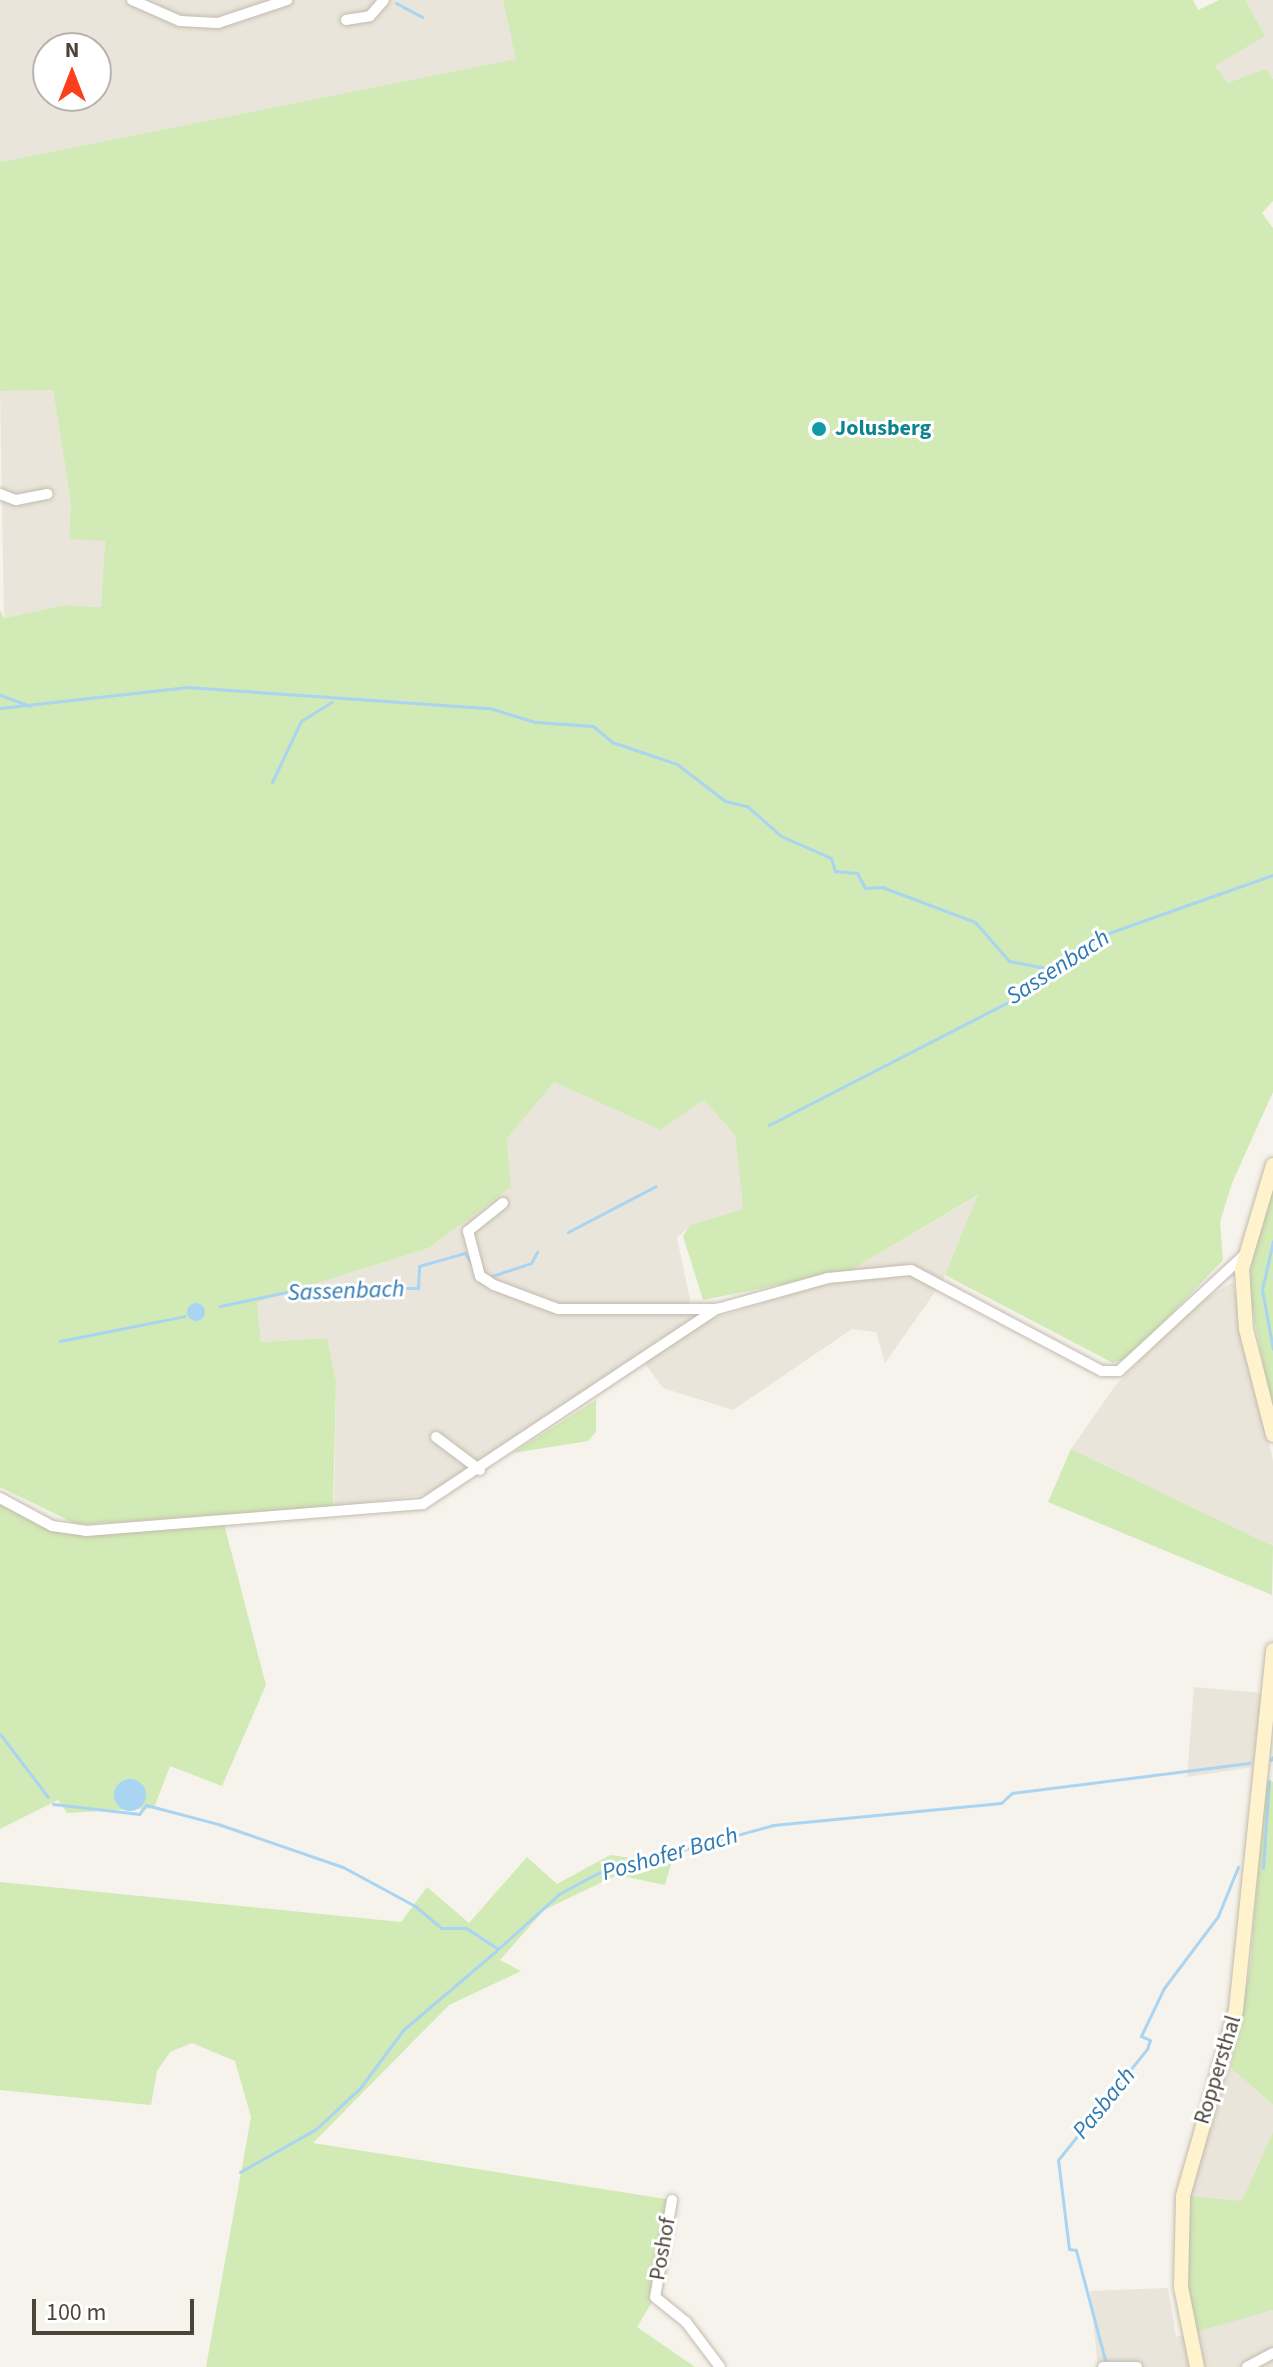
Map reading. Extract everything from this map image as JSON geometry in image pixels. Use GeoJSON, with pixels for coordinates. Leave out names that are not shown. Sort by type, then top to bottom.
{"type":"FeatureCollection","features":[{"type":"Feature","properties":{"kind":"main road"},"geometry":{"type":"LineString","coordinates":[[1273,1165],[1242,1257],[1246,1329],[1273,1435]]}},
{"type":"Feature","properties":{"kind":"main road","name":"Roppersthal"},"geometry":{"type":"LineString","coordinates":[[1197,2367],[1181,2287],[1183,2196],[1236,2010],[1273,1650]]}},
{"type":"Feature","properties":{"kind":"street"},"geometry":{"type":"LineString","coordinates":[[132,0],[180,21],[218,23],[287,0]]}},
{"type":"Feature","properties":{"kind":"street"},"geometry":{"type":"LineString","coordinates":[[346,20],[370,16],[384,0]]}},
{"type":"Feature","properties":{"kind":"street"},"geometry":{"type":"LineString","coordinates":[[0,494],[16,500],[47,494]]}},
{"type":"Feature","properties":{"kind":"street"},"geometry":{"type":"LineString","coordinates":[[503,1203],[468,1231],[480,1276],[494,1285],[558,1309],[717,1309],[828,1278],[911,1270],[1102,1371],[1119,1371],[1242,1257]]}},
{"type":"Feature","properties":{"kind":"street"},"geometry":{"type":"LineString","coordinates":[[0,1498],[52,1526],[101,1530],[423,1504],[480,1470],[717,1309]]}},
{"type":"Feature","properties":{"kind":"street"},"geometry":{"type":"LineString","coordinates":[[436,1437],[480,1470]]}},
{"type":"Feature","properties":{"kind":"street","name":"Poshof"},"geometry":{"type":"LineString","coordinates":[[672,2200],[655,2297],[686,2322],[720,2367]]}},
{"type":"Feature","properties":{"kind":"street"},"geometry":{"type":"LineString","coordinates":[[1247,2367],[1273,2353]]}},
{"type":"Feature","properties":{"kind":"street"},"geometry":{"type":"LineString","coordinates":[[1103,2367],[1137,2367]]}},
{"type":"Feature","properties":{"kind":"shaded area"},"geometry":{"type":"Polygon","coordinates":[[[0,0],[503,0],[517,59],[0,162],[0,0]]]}},
{"type":"Feature","properties":{"kind":"shaded area"},"geometry":{"type":"Polygon","coordinates":[[[1245,0],[1273,0],[1273,79],[1266,69],[1228,84],[1215,66],[1252,15],[1245,0]]]}},
{"type":"Feature","properties":{"kind":"shaded area"},"geometry":{"type":"Polygon","coordinates":[[[53,390],[71,503],[69,538],[105,540],[101,607],[66,605],[4,618],[0,391],[53,390]]]}},
{"type":"Feature","properties":{"kind":"shaded area"},"geometry":{"type":"Polygon","coordinates":[[[554,1082],[660,1130],[704,1100],[735,1135],[743,1209],[691,1225],[677,1238],[693,1313],[714,1318],[830,1282],[979,1195],[942,1282],[885,1363],[876,1332],[852,1329],[733,1410],[663,1388],[641,1358],[430,1494],[334,1507],[336,1382],[326,1338],[261,1342],[257,1302],[429,1248],[511,1187],[507,1139],[554,1082]]]}},
{"type":"Feature","properties":{"kind":"shaded area"},"geometry":{"type":"Polygon","coordinates":[[[1233,1282],[1273,1461],[1273,1546],[1071,1449],[1115,1386],[1196,1304],[1233,1282]]]}},
{"type":"Feature","properties":{"kind":"shaded area"},"geometry":{"type":"Polygon","coordinates":[[[1194,1687],[1261,1693],[1253,1767],[1187,1777],[1194,1687]]]}},
{"type":"Feature","properties":{"kind":"shaded area"},"geometry":{"type":"Polygon","coordinates":[[[1230,2067],[1273,2105],[1273,2132],[1242,2202],[1189,2196],[1230,2067]]]}},
{"type":"Feature","properties":{"kind":"shaded area"},"geometry":{"type":"Polygon","coordinates":[[[1168,2288],[1176,2337],[1273,2310],[1273,2367],[1098,2367],[1090,2291],[1168,2288]]]}},
{"type":"Feature","properties":{"kind":"green space"},"geometry":{"type":"Polygon","coordinates":[[[503,0],[1193,0],[1198,10],[1219,0],[1245,0],[1265,36],[1215,66],[1228,83],[1266,69],[1273,79],[1273,201],[1262,213],[1273,228],[1273,1092],[1232,1183],[1220,1222],[1223,1260],[1129,1358],[1113,1363],[945,1275],[978,1195],[849,1271],[703,1300],[683,1236],[690,1225],[743,1209],[735,1135],[704,1100],[660,1130],[554,1082],[507,1139],[511,1187],[429,1248],[257,1302],[261,1342],[327,1338],[336,1382],[333,1507],[78,1525],[0,1487],[0,610],[4,618],[66,605],[101,607],[105,541],[69,539],[71,503],[53,390],[0,391],[0,162],[516,59],[503,0]]]}},
{"type":"Feature","properties":{"kind":"green space"},"geometry":{"type":"Polygon","coordinates":[[[1273,1183],[1273,1415],[1250,1297],[1251,1257],[1273,1183]]]}},
{"type":"Feature","properties":{"kind":"green space"},"geometry":{"type":"Polygon","coordinates":[[[596,1400],[596,1432],[588,1441],[513,1453],[596,1400]]]}},
{"type":"Feature","properties":{"kind":"green space"},"geometry":{"type":"Polygon","coordinates":[[[1071,1449],[1273,1546],[1272,1595],[1048,1502],[1071,1449]]]}},
{"type":"Feature","properties":{"kind":"green space"},"geometry":{"type":"Polygon","coordinates":[[[0,1504],[40,1526],[86,1536],[224,1524],[266,1685],[222,1786],[170,1766],[154,1808],[67,1813],[58,1800],[0,1829],[0,1504]]]}},
{"type":"Feature","properties":{"kind":"green space"},"geometry":{"type":"Polygon","coordinates":[[[1266,1779],[1273,1782],[1273,2105],[1230,2067],[1250,1967],[1266,1779]]]}},
{"type":"Feature","properties":{"kind":"green space"},"geometry":{"type":"Polygon","coordinates":[[[610,1855],[671,1864],[665,1885],[617,1875],[544,1910],[500,1960],[521,1971],[449,2005],[313,2143],[672,2200],[655,2297],[637,2327],[695,2367],[206,2367],[251,2117],[235,2061],[192,2043],[170,2052],[157,2071],[151,2105],[0,2090],[0,1882],[401,1922],[427,1887],[469,1923],[527,1857],[557,1884],[610,1855]]]}},
{"type":"Feature","properties":{"kind":"green space"},"geometry":{"type":"Polygon","coordinates":[[[1273,2132],[1273,2310],[1196,2332],[1187,2290],[1189,2196],[1242,2201],[1273,2132]]]}},
{"type":"Feature","properties":{"kind":"water"},"geometry":{"type":"Polygon","coordinates":[[[196,1303],[205,1312],[196,1321],[187,1312],[196,1303]]]}},
{"type":"Feature","properties":{"kind":"water"},"geometry":{"type":"Polygon","coordinates":[[[130,1779],[141,1784],[146,1795],[141,1806],[130,1811],[119,1806],[114,1795],[119,1784],[130,1779]]]}},
{"type":"Feature","properties":{"kind":"waterway"},"geometry":{"type":"LineString","coordinates":[[396,3],[422,17]]}},
{"type":"Feature","properties":{"kind":"waterway"},"geometry":{"type":"LineString","coordinates":[[0,708],[186,687],[489,708],[535,722],[593,726],[612,742],[677,764],[725,801],[747,806],[781,836],[831,858],[835,871],[857,873],[865,888],[882,887],[975,922],[1009,961],[1050,969]]}},
{"type":"Feature","properties":{"kind":"waterway"},"geometry":{"type":"LineString","coordinates":[[0,695],[30,706]]}},
{"type":"Feature","properties":{"kind":"waterway"},"geometry":{"type":"LineString","coordinates":[[272,782],[301,721],[331,702]]}},
{"type":"Feature","properties":{"kind":"waterway","name":"Sassenbach"},"geometry":{"type":"LineString","coordinates":[[769,1125],[1032,990],[1037,977],[1106,934],[1273,875]]}},
{"type":"Feature","properties":{"kind":"waterway","name":"Sassenbach"},"geometry":{"type":"LineString","coordinates":[[568,1232],[656,1186]]}},
{"type":"Feature","properties":{"kind":"waterway","name":"Pasbach"},"geometry":{"type":"LineString","coordinates":[[1273,1241],[1262,1290],[1273,1349]]}},
{"type":"Feature","properties":{"kind":"waterway","name":"Sassenbach"},"geometry":{"type":"LineString","coordinates":[[492,1276],[531,1263],[537,1252]]}},
{"type":"Feature","properties":{"kind":"waterway","name":"Sassenbach"},"geometry":{"type":"LineString","coordinates":[[220,1306],[306,1288],[418,1288],[419,1266],[465,1253],[472,1264]]}},
{"type":"Feature","properties":{"kind":"waterway"},"geometry":{"type":"LineString","coordinates":[[60,1341],[185,1316]]}},
{"type":"Feature","properties":{"kind":"waterway","name":"Poshofer Bach"},"geometry":{"type":"LineString","coordinates":[[0,1734],[48,1797]]}},
{"type":"Feature","properties":{"kind":"waterway","name":"Poshofer Bach"},"geometry":{"type":"LineString","coordinates":[[53,1804],[139,1814],[146,1805],[218,1824],[343,1867],[415,1906],[441,1928],[466,1928],[498,1949],[559,1894],[598,1873],[773,1825],[1001,1803],[1012,1793],[1249,1763]]}},
{"type":"Feature","properties":{"kind":"waterway","name":"Pasbach"},"geometry":{"type":"LineString","coordinates":[[1263,1868],[1269,1781]]}},
{"type":"Feature","properties":{"kind":"waterway","name":"Pasbach"},"geometry":{"type":"LineString","coordinates":[[1105,2360],[1076,2250],[1069,2249],[1058,2160],[1147,2049],[1150,2040],[1141,2036],[1164,1988],[1218,1916],[1238,1867]]}},
{"type":"Feature","properties":{"kind":"waterway"},"geometry":{"type":"LineString","coordinates":[[240,2172],[316,2129],[360,2088],[403,2030],[497,1950]]}},
{"type":"Feature","properties":{"kind":"place","name":"Jolusberg"},"geometry":{"type":"Point","coordinates":[819,429]}}]}
